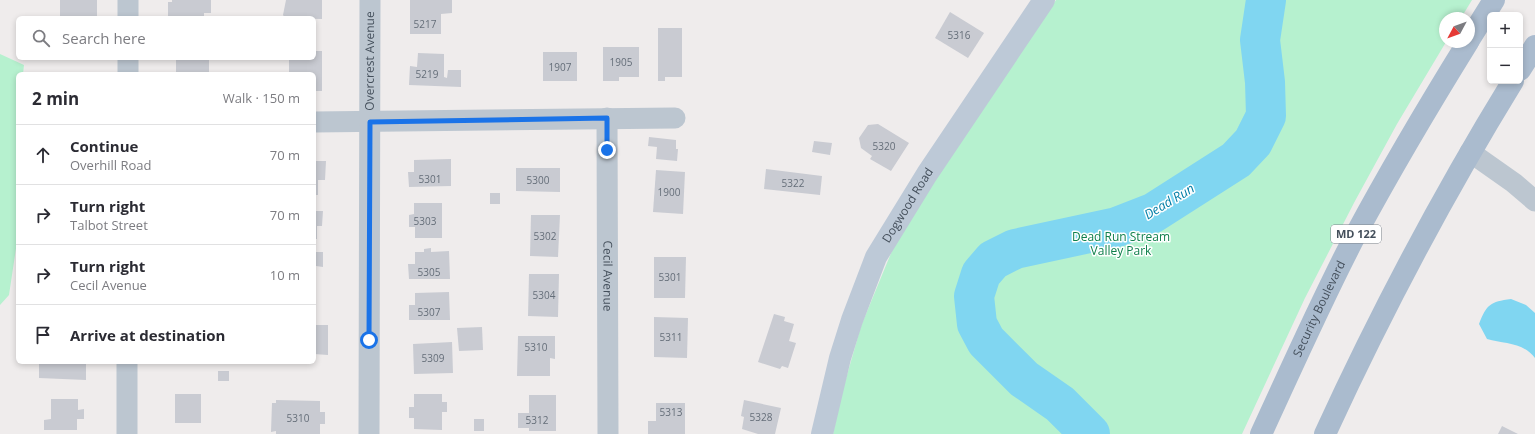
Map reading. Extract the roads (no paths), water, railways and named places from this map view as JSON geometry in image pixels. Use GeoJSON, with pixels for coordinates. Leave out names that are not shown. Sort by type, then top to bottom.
{"type":"FeatureCollection","features":[{"type":"Feature","properties":{"kind":"main road","name":"Security Boulevard"},"geometry":{"type":"LineString","coordinates":[[1475,30],[1494,0]]}},
{"type":"Feature","properties":{"kind":"main road"},"geometry":{"type":"LineString","coordinates":[[1523,65],[1535,46]]}},
{"type":"Feature","properties":{"kind":"main road","name":"Security Boulevard"},"geometry":{"type":"LineString","coordinates":[[1261,434],[1300,349],[1356,235],[1419,121],[1464,48]]}},
{"type":"Feature","properties":{"kind":"main road"},"geometry":{"type":"LineString","coordinates":[[1325,434],[1409,262],[1470,152],[1511,84]]}},
{"type":"Feature","properties":{"kind":"street"},"geometry":{"type":"LineString","coordinates":[[128,0],[128,16]]}},
{"type":"Feature","properties":{"kind":"street","name":"Overcrest Avenue"},"geometry":{"type":"LineString","coordinates":[[369,434],[370,0]]}},
{"type":"Feature","properties":{"kind":"street","name":"Dogwood Road"},"geometry":{"type":"LineString","coordinates":[[822,434],[840,358],[852,320],[876,257],[927,174],[1044,0]]}},
{"type":"Feature","properties":{"kind":"street"},"geometry":{"type":"LineString","coordinates":[[128,60],[128,72]]}},
{"type":"Feature","properties":{"kind":"street","name":"Cecil Avenue"},"geometry":{"type":"LineString","coordinates":[[607,118],[608,434]]}},
{"type":"Feature","properties":{"kind":"street"},"geometry":{"type":"LineString","coordinates":[[316,122],[675,118]]}},
{"type":"Feature","properties":{"kind":"street"},"geometry":{"type":"LineString","coordinates":[[1470,152],[1514,183],[1535,202]]}},
{"type":"Feature","properties":{"kind":"street"},"geometry":{"type":"LineString","coordinates":[[127,364],[127,434]]}},
{"type":"Feature","properties":{"kind":"water"},"geometry":{"type":"Polygon","coordinates":[[[1511,299],[1526,305],[1535,313],[1535,358],[1519,346],[1487,339],[1479,324],[1484,312],[1490,305],[1498,301],[1511,299]]]}},
{"type":"Feature","properties":{"kind":"waterway","name":"Dead Run"},"geometry":{"type":"LineString","coordinates":[[1090,434],[1060,404],[1024,379],[986,341],[977,324],[974,296],[981,274],[993,260],[1015,249],[1117,227],[1153,213],[1236,160],[1253,142],[1266,116],[1265,82],[1260,40],[1266,0]]}},
{"type":"Feature","properties":{"kind":"park label","name":"Dead Run Stream Valley Park"},"geometry":{"type":"Point","coordinates":[1121,244]}}]}
